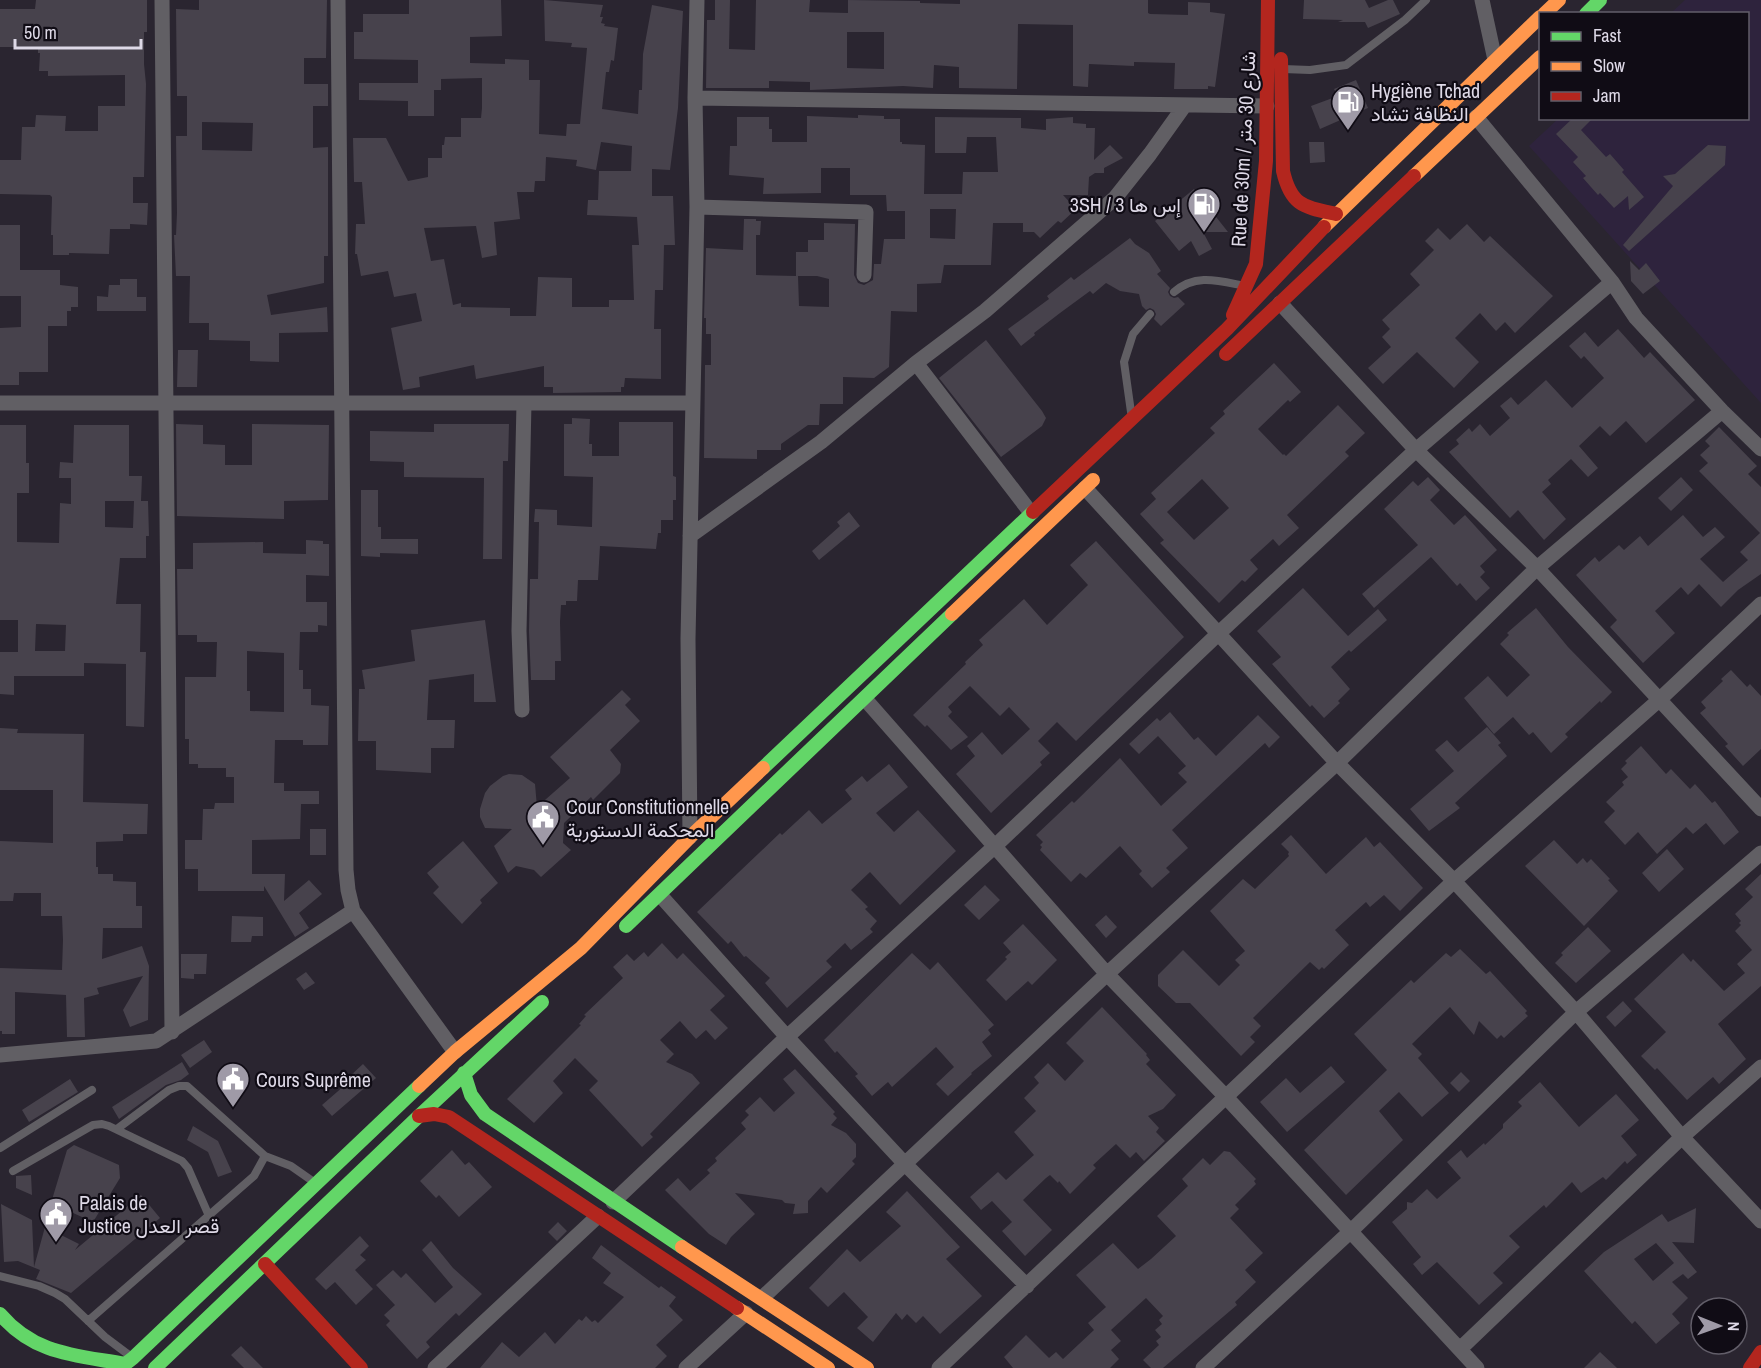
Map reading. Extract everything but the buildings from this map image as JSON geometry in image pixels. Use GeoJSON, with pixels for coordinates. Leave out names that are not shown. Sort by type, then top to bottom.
{"type":"FeatureCollection","features":[{"type":"Feature","properties":{"kind":"main road","name":"Rue de 30m / شارع 30 متر"},"geometry":{"type":"LineString","coordinates":[[1227,329],[1256,264],[1266,161],[1268,0]]}},
{"type":"Feature","properties":{"kind":"main road"},"geometry":{"type":"LineString","coordinates":[[1281,0],[1283,171],[1286,189],[1294,200],[1306,207],[1336,214]]}},
{"type":"Feature","properties":{"kind":"main road"},"geometry":{"type":"LineString","coordinates":[[1546,12],[1559,0]]}},
{"type":"Feature","properties":{"kind":"main road"},"geometry":{"type":"LineString","coordinates":[[1588,12],[1600,0]]}},
{"type":"Feature","properties":{"kind":"main road"},"geometry":{"type":"LineString","coordinates":[[0,1314],[11,1327],[32,1342],[57,1351],[126,1363],[455,1052],[581,948],[690,837],[1227,329],[1336,214],[1539,18]]}},
{"type":"Feature","properties":{"kind":"main road"},"geometry":{"type":"LineString","coordinates":[[1212,368],[1539,58]]}},
{"type":"Feature","properties":{"kind":"main road"},"geometry":{"type":"LineString","coordinates":[[617,934],[1102,472]]}},
{"type":"Feature","properties":{"kind":"main road"},"geometry":{"type":"LineString","coordinates":[[155,1368],[464,1073],[549,996]]}},
{"type":"Feature","properties":{"kind":"main road"},"geometry":{"type":"LineString","coordinates":[[464,1073],[467,1089],[484,1114],[613,1202],[867,1368]]}},
{"type":"Feature","properties":{"kind":"main road"},"geometry":{"type":"LineString","coordinates":[[419,1116],[434,1114],[449,1117],[828,1368]]}},
{"type":"Feature","properties":{"kind":"main road"},"geometry":{"type":"LineString","coordinates":[[265,1263],[361,1368]]}},
{"type":"Feature","properties":{"kind":"main road"},"geometry":{"type":"LineString","coordinates":[[1750,1368],[1761,1353]]}},
{"type":"Feature","properties":{"kind":"street"},"geometry":{"type":"LineString","coordinates":[[162,0],[172,1032]]}},
{"type":"Feature","properties":{"kind":"street"},"geometry":{"type":"LineString","coordinates":[[338,0],[340,403],[348,890],[353,911],[455,1052]]}},
{"type":"Feature","properties":{"kind":"street"},"geometry":{"type":"LineString","coordinates":[[690,837],[688,639],[697,207],[695,98],[697,0]]}},
{"type":"Feature","properties":{"kind":"street"},"geometry":{"type":"LineString","coordinates":[[1482,0],[1495,60]]}},
{"type":"Feature","properties":{"kind":"street"},"geometry":{"type":"LineString","coordinates":[[695,98],[1267,105]]}},
{"type":"Feature","properties":{"kind":"street"},"geometry":{"type":"LineString","coordinates":[[690,536],[821,442],[916,363],[985,311],[1115,198],[1185,105]]}},
{"type":"Feature","properties":{"kind":"street"},"geometry":{"type":"LineString","coordinates":[[1476,117],[1612,282],[1636,318],[1722,411],[1761,448]]}},
{"type":"Feature","properties":{"kind":"street"},"geometry":{"type":"LineString","coordinates":[[697,207],[866,212],[864,275]]}},
{"type":"Feature","properties":{"kind":"street"},"geometry":{"type":"LineString","coordinates":[[613,1202],[1416,450],[1612,282]]}},
{"type":"Feature","properties":{"kind":"street"},"geometry":{"type":"LineString","coordinates":[[1280,303],[1416,450],[1537,568],[1761,809]]}},
{"type":"Feature","properties":{"kind":"street"},"geometry":{"type":"LineString","coordinates":[[916,363],[1031,513]]}},
{"type":"Feature","properties":{"kind":"street"},"geometry":{"type":"LineString","coordinates":[[0,403],[692,403]]}},
{"type":"Feature","properties":{"kind":"street"},"geometry":{"type":"LineString","coordinates":[[522,710],[519,619],[524,403]]}},
{"type":"Feature","properties":{"kind":"street"},"geometry":{"type":"LineString","coordinates":[[762,1298],[1107,974],[1337,763],[1537,568],[1722,411]]}},
{"type":"Feature","properties":{"kind":"street"},"geometry":{"type":"LineString","coordinates":[[1085,488],[1337,763],[1454,881],[1576,1012],[1682,1137],[1761,1221]]}},
{"type":"Feature","properties":{"kind":"street"},"geometry":{"type":"LineString","coordinates":[[939,1368],[1454,881],[1659,700],[1761,604]]}},
{"type":"Feature","properties":{"kind":"street"},"geometry":{"type":"LineString","coordinates":[[865,699],[1107,974],[1226,1097],[1477,1368]]}},
{"type":"Feature","properties":{"kind":"street"},"geometry":{"type":"LineString","coordinates":[[1203,1368],[1351,1231],[1576,1012],[1761,853]]}},
{"type":"Feature","properties":{"kind":"street"},"geometry":{"type":"LineString","coordinates":[[660,895],[905,1164],[1027,1286]]}},
{"type":"Feature","properties":{"kind":"street"},"geometry":{"type":"LineString","coordinates":[[0,1055],[156,1041],[353,911]]}},
{"type":"Feature","properties":{"kind":"street"},"geometry":{"type":"LineString","coordinates":[[1460,1349],[1682,1137],[1761,1067]]}},
{"type":"Feature","properties":{"kind":"street"},"geometry":{"type":"LineString","coordinates":[[435,1368],[598,1216]]}},
{"type":"Feature","properties":{"kind":"street"},"geometry":{"type":"LineString","coordinates":[[686,1368],[746,1313]]}},
{"type":"Feature","properties":{"kind":"lane"},"geometry":{"type":"LineString","coordinates":[[1281,69],[1310,70],[1346,65],[1405,20],[1426,0]]}},
{"type":"Feature","properties":{"kind":"lane"},"geometry":{"type":"LineString","coordinates":[[1174,292],[1185,283],[1208,279],[1247,286]]}},
{"type":"Feature","properties":{"kind":"lane"},"geometry":{"type":"LineString","coordinates":[[1132,418],[1124,362],[1132,334],[1150,314]]}},
{"type":"Feature","properties":{"kind":"lane"},"geometry":{"type":"LineString","coordinates":[[117,1129],[169,1090],[187,1086],[265,1156],[291,1166],[316,1183]]}},
{"type":"Feature","properties":{"kind":"lane"},"geometry":{"type":"LineString","coordinates":[[0,1148],[92,1090]]}},
{"type":"Feature","properties":{"kind":"lane"},"geometry":{"type":"LineString","coordinates":[[13,1171],[93,1125],[102,1124],[182,1161],[188,1168],[209,1216]]}},
{"type":"Feature","properties":{"kind":"lane"},"geometry":{"type":"LineString","coordinates":[[88,1321],[254,1176],[265,1156]]}},
{"type":"Feature","properties":{"kind":"lane"},"geometry":{"type":"LineString","coordinates":[[0,1276],[39,1286],[65,1299],[105,1337],[126,1363]]}},
{"type":"Feature","properties":{"kind":"shaded area"},"geometry":{"type":"Polygon","coordinates":[[[1685,0],[1761,0],[1761,403],[1529,146],[1557,120],[1749,120],[1749,12],[1672,12],[1685,0]]]}},
{"type":"Feature","properties":{"kind":"traffic: fast"},"geometry":{"type":"LineString","coordinates":[[1588,12],[1600,0]]}},
{"type":"Feature","properties":{"kind":"traffic: fast"},"geometry":{"type":"LineString","coordinates":[[763,768],[1033,512]]}},
{"type":"Feature","properties":{"kind":"traffic: fast"},"geometry":{"type":"LineString","coordinates":[[626,926],[952,614]]}},
{"type":"Feature","properties":{"kind":"traffic: fast"},"geometry":{"type":"LineString","coordinates":[[155,1368],[542,1002]]}},
{"type":"Feature","properties":{"kind":"traffic: fast"},"geometry":{"type":"LineString","coordinates":[[464,1073],[471,1095],[485,1114],[682,1247]]}},
{"type":"Feature","properties":{"kind":"traffic: fast"},"geometry":{"type":"LineString","coordinates":[[120,1368],[419,1086]]}},
{"type":"Feature","properties":{"kind":"traffic: fast"},"geometry":{"type":"LineString","coordinates":[[0,1314],[13,1328],[42,1345],[73,1355],[125,1364]]}},
{"type":"Feature","properties":{"kind":"traffic: slow"},"geometry":{"type":"LineString","coordinates":[[1546,12],[1559,0]]}},
{"type":"Feature","properties":{"kind":"traffic: slow"},"geometry":{"type":"LineString","coordinates":[[1324,227],[1539,18]]}},
{"type":"Feature","properties":{"kind":"traffic: slow"},"geometry":{"type":"LineString","coordinates":[[1414,176],[1539,58]]}},
{"type":"Feature","properties":{"kind":"traffic: slow"},"geometry":{"type":"LineString","coordinates":[[952,614],[1093,480]]}},
{"type":"Feature","properties":{"kind":"traffic: slow"},"geometry":{"type":"LineString","coordinates":[[419,1086],[455,1052],[581,948],[690,837],[763,768]]}},
{"type":"Feature","properties":{"kind":"traffic: slow"},"geometry":{"type":"LineString","coordinates":[[682,1247],[867,1368]]}},
{"type":"Feature","properties":{"kind":"traffic: slow"},"geometry":{"type":"LineString","coordinates":[[737,1308],[828,1368]]}},
{"type":"Feature","properties":{"kind":"traffic: jam"},"geometry":{"type":"LineString","coordinates":[[1233,315],[1256,264],[1266,161],[1268,0]]}},
{"type":"Feature","properties":{"kind":"traffic: jam"},"geometry":{"type":"LineString","coordinates":[[1281,59],[1283,171],[1286,183],[1295,198],[1307,207],[1336,214]]}},
{"type":"Feature","properties":{"kind":"traffic: jam"},"geometry":{"type":"LineString","coordinates":[[1226,354],[1414,176]]}},
{"type":"Feature","properties":{"kind":"traffic: jam"},"geometry":{"type":"LineString","coordinates":[[1033,512],[1227,329],[1324,227]]}},
{"type":"Feature","properties":{"kind":"traffic: jam"},"geometry":{"type":"LineString","coordinates":[[419,1116],[434,1114],[449,1117],[737,1308]]}},
{"type":"Feature","properties":{"kind":"traffic: jam"},"geometry":{"type":"LineString","coordinates":[[265,1264],[361,1368]]}},
{"type":"Feature","properties":{"kind":"traffic: jam"},"geometry":{"type":"LineString","coordinates":[[1750,1368],[1761,1352]]}},
{"type":"Feature","properties":{"kind":"place","name":"Hygiène Tchad النظافة تشاد"},"geometry":{"type":"Point","coordinates":[1348,131]}},
{"type":"Feature","properties":{"kind":"place","name":"3SH / 3 إس ها"},"geometry":{"type":"Point","coordinates":[1204,233]}},
{"type":"Feature","properties":{"kind":"place","name":"Cour Constitutionnelle المحكمة الدستورية"},"geometry":{"type":"Point","coordinates":[543,846]}},
{"type":"Feature","properties":{"kind":"place","name":"Cours Suprême"},"geometry":{"type":"Point","coordinates":[233,1108]}},
{"type":"Feature","properties":{"kind":"place","name":"Palais de Justice قصر العدل"},"geometry":{"type":"Point","coordinates":[56,1243]}}]}
